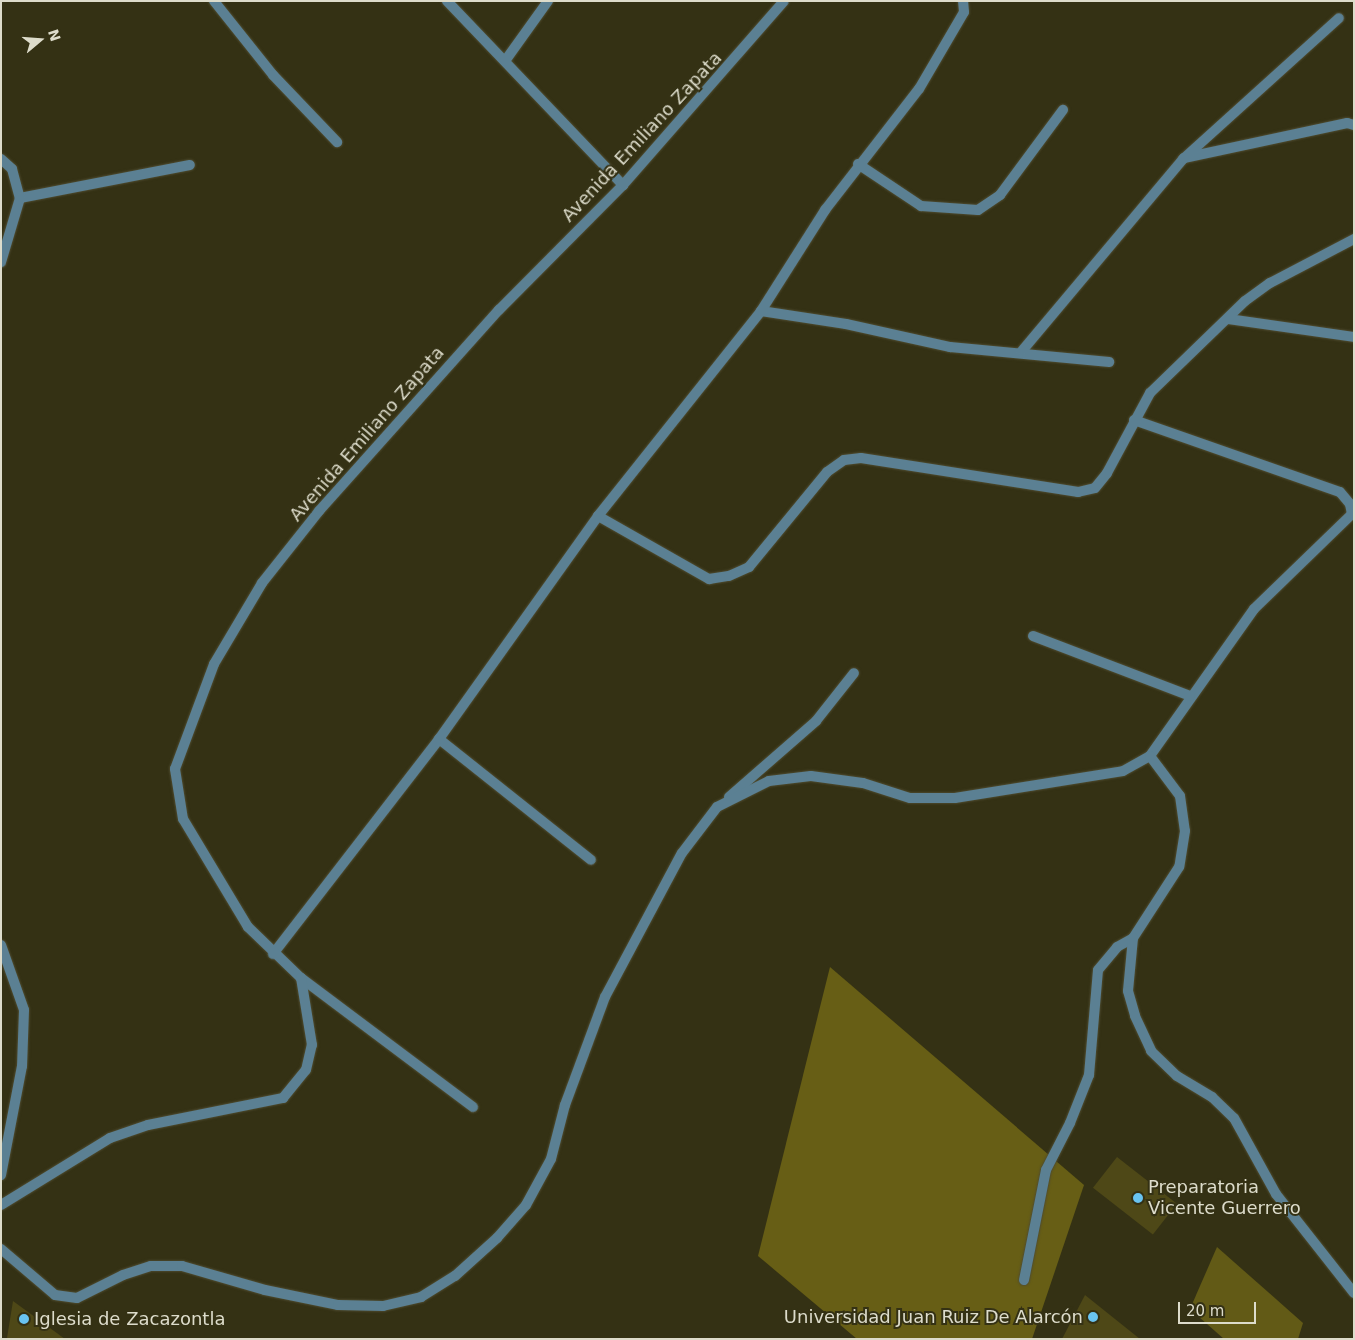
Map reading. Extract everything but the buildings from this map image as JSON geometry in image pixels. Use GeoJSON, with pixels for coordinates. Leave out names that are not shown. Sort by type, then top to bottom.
{"type":"FeatureCollection","features":[{"type":"Feature","properties":{"kind":"street"},"geometry":{"type":"LineString","coordinates":[[214,1],[273,75],[338,142]]}},
{"type":"Feature","properties":{"kind":"street"},"geometry":{"type":"LineString","coordinates":[[447,1],[623,185]]}},
{"type":"Feature","properties":{"kind":"street"},"geometry":{"type":"LineString","coordinates":[[505,61],[548,1]]}},
{"type":"Feature","properties":{"kind":"street","name":"Avenida Emiliano Zapata"},"geometry":{"type":"LineString","coordinates":[[473,1107],[301,978],[273,954],[248,927],[183,819],[175,769],[214,664],[262,584],[319,511],[499,310],[623,185],[784,1]]}},
{"type":"Feature","properties":{"kind":"street"},"geometry":{"type":"LineString","coordinates":[[273,954],[439,739],[598,516],[761,312],[825,210],[858,164],[920,89],[964,12],[963,1]]}},
{"type":"Feature","properties":{"kind":"street"},"geometry":{"type":"LineString","coordinates":[[1022,351],[1183,158],[1339,18]]}},
{"type":"Feature","properties":{"kind":"street"},"geometry":{"type":"LineString","coordinates":[[858,164],[921,206],[978,210],[1000,195],[1064,110]]}},
{"type":"Feature","properties":{"kind":"street"},"geometry":{"type":"LineString","coordinates":[[1183,158],[1347,123],[1354,125]]}},
{"type":"Feature","properties":{"kind":"street"},"geometry":{"type":"LineString","coordinates":[[1,158],[12,169],[20,198],[1,262]]}},
{"type":"Feature","properties":{"kind":"street"},"geometry":{"type":"LineString","coordinates":[[20,198],[190,165]]}},
{"type":"Feature","properties":{"kind":"street"},"geometry":{"type":"LineString","coordinates":[[598,516],[709,579],[729,576],[749,567],[827,472],[844,460],[861,458],[1078,492],[1095,488],[1107,473],[1150,393],[1228,320],[1245,301],[1270,283],[1354,239]]}},
{"type":"Feature","properties":{"kind":"street"},"geometry":{"type":"LineString","coordinates":[[761,312],[846,324],[950,347],[1022,351],[1109,362]]}},
{"type":"Feature","properties":{"kind":"street"},"geometry":{"type":"LineString","coordinates":[[1228,320],[1354,337]]}},
{"type":"Feature","properties":{"kind":"street"},"geometry":{"type":"LineString","coordinates":[[717,807],[769,781],[777,780],[811,776],[863,783],[910,798],[955,798],[1123,771],[1150,756],[1190,696],[1254,609],[1352,514],[1350,504],[1340,492],[1134,420]]}},
{"type":"Feature","properties":{"kind":"street"},"geometry":{"type":"LineString","coordinates":[[1033,636],[1190,696]]}},
{"type":"Feature","properties":{"kind":"street"},"geometry":{"type":"LineString","coordinates":[[1,1249],[55,1295],[77,1298],[132,1272],[151,1266],[182,1266],[265,1290],[338,1305],[383,1306],[421,1297],[455,1276],[497,1238],[526,1205],[551,1159],[565,1105],[605,997],[682,853],[717,807],[816,721],[854,673]]}},
{"type":"Feature","properties":{"kind":"street"},"geometry":{"type":"LineString","coordinates":[[439,739],[591,860]]}},
{"type":"Feature","properties":{"kind":"street"},"geometry":{"type":"LineString","coordinates":[[1150,756],[1180,796],[1184,831],[1179,867],[1133,938],[1128,991],[1134,1016],[1151,1051],[1177,1076],[1212,1097],[1234,1118],[1276,1194],[1354,1293]]}},
{"type":"Feature","properties":{"kind":"street"},"geometry":{"type":"LineString","coordinates":[[1024,1280],[1046,1170],[1070,1123],[1089,1075],[1098,970],[1117,947],[1133,938]]}},
{"type":"Feature","properties":{"kind":"street"},"geometry":{"type":"LineString","coordinates":[[1,945],[24,1010],[22,1066],[1,1175]]}},
{"type":"Feature","properties":{"kind":"street"},"geometry":{"type":"LineString","coordinates":[[1,1205],[110,1138],[148,1126],[283,1098],[306,1070],[312,1045],[301,978]]}},
{"type":"Feature","properties":{"kind":"shaded area"},"geometry":{"type":"Polygon","coordinates":[[[830,967],[1084,1185],[1032,1339],[857,1339],[758,1256],[830,967]]]}},
{"type":"Feature","properties":{"kind":"shaded area"},"geometry":{"type":"Polygon","coordinates":[[[1217,1247],[1303,1323],[1298,1339],[1224,1339],[1190,1309],[1217,1247]]]}},
{"type":"Feature","properties":{"kind":"place","name":"Preparatoria Vicente Guerrero"},"geometry":{"type":"Point","coordinates":[1138,1198]}},
{"type":"Feature","properties":{"kind":"place","name":"Universidad Juan Ruiz De Alarcón"},"geometry":{"type":"Point","coordinates":[1093,1317]}},
{"type":"Feature","properties":{"kind":"place","name":"Iglesia de Zacazontla"},"geometry":{"type":"Point","coordinates":[24,1319]}}]}
